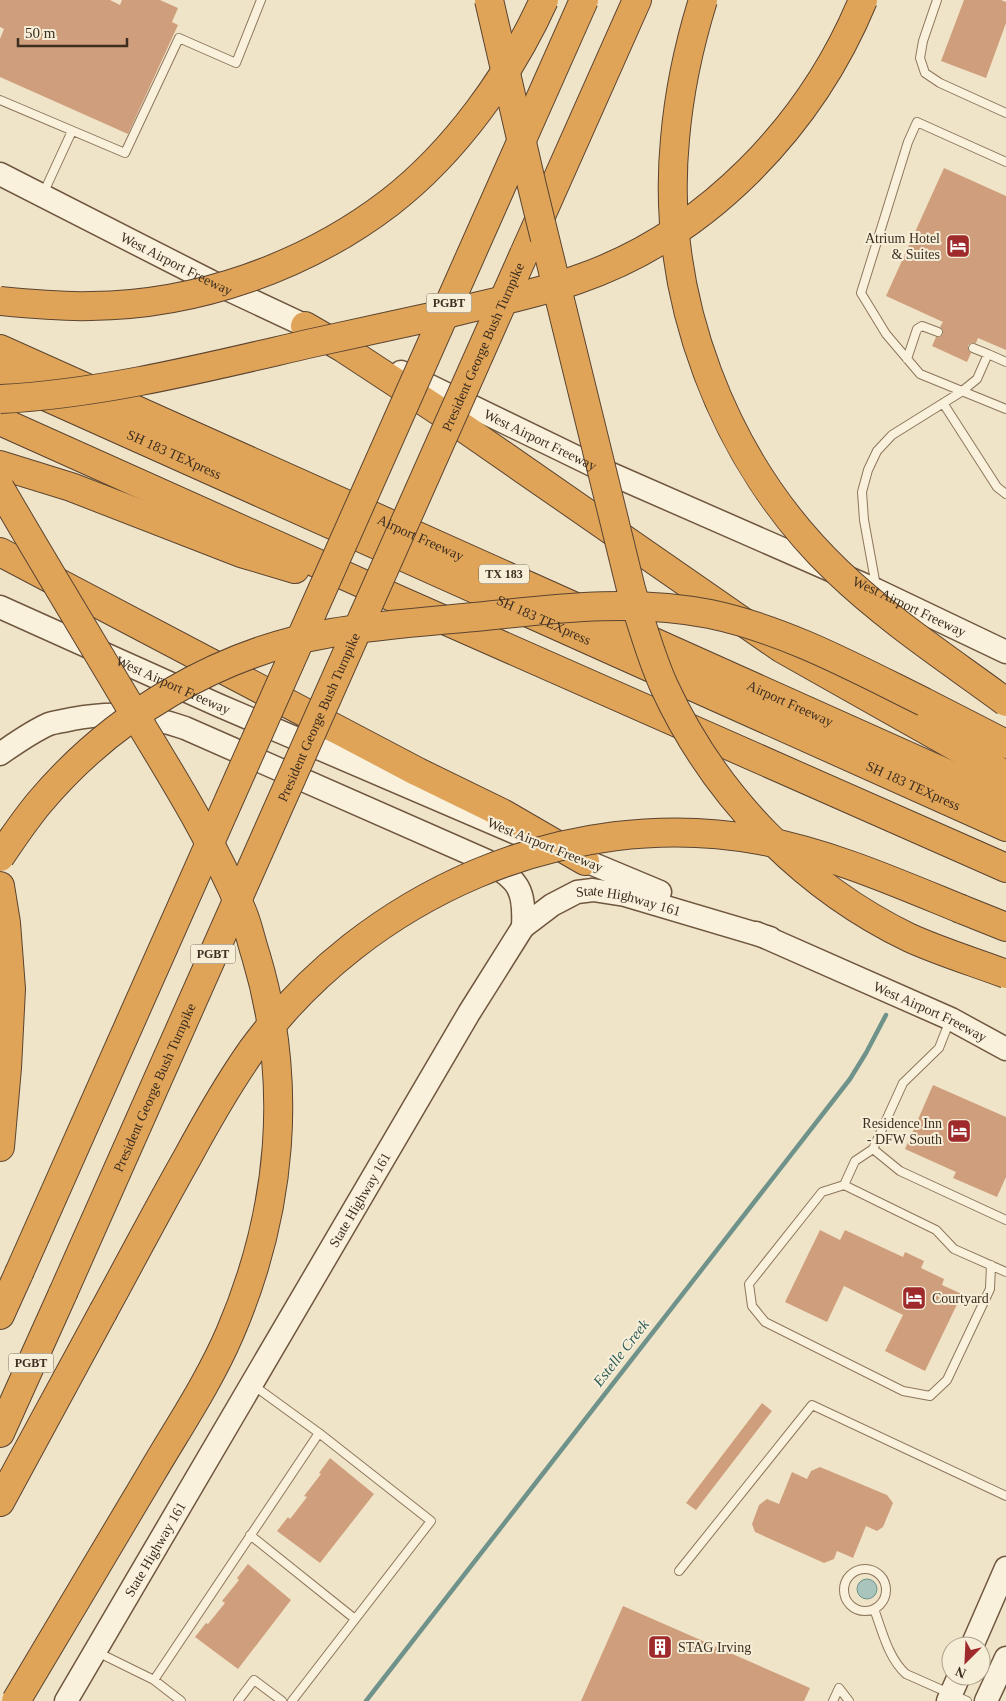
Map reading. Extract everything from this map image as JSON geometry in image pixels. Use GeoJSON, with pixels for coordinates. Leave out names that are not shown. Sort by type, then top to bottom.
{"type":"FeatureCollection","features":[{"type":"Feature","properties":{"kind":"highway"},"geometry":{"type":"LineString","coordinates":[[489,0],[530,177],[631,589],[644,635],[682,722],[729,793],[761,830],[807,872],[836,894],[910,938],[1006,974]]}},
{"type":"Feature","properties":{"kind":"highway"},"geometry":{"type":"LineString","coordinates":[[0,301],[43,306],[92,306],[132,304],[173,298],[217,288],[266,272],[314,250],[390,202],[425,171],[462,132],[498,83],[531,29],[544,0]]}},
{"type":"Feature","properties":{"kind":"highway","name":"PGBT"},"geometry":{"type":"LineString","coordinates":[[0,1315],[584,0]]}},
{"type":"Feature","properties":{"kind":"highway","name":"President George Bush Turnpike"},"geometry":{"type":"LineString","coordinates":[[0,1433],[637,0]]}},
{"type":"Feature","properties":{"kind":"highway"},"geometry":{"type":"LineString","coordinates":[[703,0],[688,55],[679,100],[674,141],[673,178],[675,222],[685,295],[692,326],[714,390],[753,466],[800,530],[837,571],[881,610],[1006,702]]}},
{"type":"Feature","properties":{"kind":"highway"},"geometry":{"type":"LineString","coordinates":[[0,397],[112,386],[224,363],[514,298],[578,280],[636,255],[705,210],[735,184],[767,152],[818,86],[838,54],[863,0]]}},
{"type":"Feature","properties":{"kind":"highway"},"geometry":{"type":"LineString","coordinates":[[305,326],[351,353],[448,417],[781,648],[1006,775]]}},
{"type":"Feature","properties":{"kind":"highway","name":"Airport Freeway"},"geometry":{"type":"LineString","coordinates":[[0,349],[1006,800]]}},
{"type":"Feature","properties":{"kind":"highway","name":"SH 183 TEXpress"},"geometry":{"type":"LineString","coordinates":[[0,376],[1006,827]]}},
{"type":"Feature","properties":{"kind":"highway","name":"SH 183 TEXpress"},"geometry":{"type":"LineString","coordinates":[[0,397],[1006,842]]}},
{"type":"Feature","properties":{"kind":"highway"},"geometry":{"type":"LineString","coordinates":[[0,421],[399,600],[1006,868]]}},
{"type":"Feature","properties":{"kind":"highway"},"geometry":{"type":"LineString","coordinates":[[0,465],[71,487],[241,553],[399,600]]}},
{"type":"Feature","properties":{"kind":"highway"},"geometry":{"type":"LineString","coordinates":[[0,488],[217,856],[243,915],[263,980],[274,1034],[278,1069],[276,1162],[270,1206],[260,1250],[246,1293],[229,1334],[200,1391],[16,1701]]}},
{"type":"Feature","properties":{"kind":"highway"},"geometry":{"type":"LineString","coordinates":[[0,552],[418,772],[504,814],[585,861]]}},
{"type":"Feature","properties":{"kind":"highway"},"geometry":{"type":"LineString","coordinates":[[0,857],[40,803],[67,773],[129,720],[200,677],[240,659],[284,644],[331,633],[601,606],[667,608],[709,614],[750,624],[798,642],[1006,744]]}},
{"type":"Feature","properties":{"kind":"highway"},"geometry":{"type":"LineString","coordinates":[[0,1502],[167,1193],[214,1110],[252,1050],[279,1016],[342,955],[375,929],[430,896],[472,875],[523,856],[586,841],[639,834],[702,834],[755,839],[815,853],[1006,927]]}},
{"type":"Feature","properties":{"kind":"highway"},"geometry":{"type":"LineString","coordinates":[[0,886],[6,923],[11,989],[0,1147]]}},
{"type":"Feature","properties":{"kind":"main road","name":"West Airport Freeway"},"geometry":{"type":"LineString","coordinates":[[0,174],[210,281],[609,473],[876,590],[1006,652]]}},
{"type":"Feature","properties":{"kind":"main road","name":"West Airport Freeway"},"geometry":{"type":"LineString","coordinates":[[0,607],[218,705],[498,826],[770,938],[951,1019],[1006,1049]]}},
{"type":"Feature","properties":{"kind":"main road"},"geometry":{"type":"LineString","coordinates":[[0,754],[24,737],[51,724],[94,715],[123,714],[160,720],[185,728],[487,861],[506,873],[518,886],[522,898],[523,927]]}},
{"type":"Feature","properties":{"kind":"main road","name":"State Highway 161"},"geometry":{"type":"LineString","coordinates":[[66,1701],[464,1022],[523,927],[564,897],[577,892],[593,890],[625,895],[770,938]]}},
{"type":"Feature","properties":{"kind":"main road"},"geometry":{"type":"LineString","coordinates":[[976,1636],[1006,1568]]}},
{"type":"Feature","properties":{"kind":"main road"},"geometry":{"type":"LineString","coordinates":[[986,1701],[1006,1658]]}},
{"type":"Feature","properties":{"kind":"lane"},"geometry":{"type":"LineString","coordinates":[[0,100],[125,153],[179,38],[236,63],[262,0]]}},
{"type":"Feature","properties":{"kind":"lane"},"geometry":{"type":"LineString","coordinates":[[937,0],[921,50],[920,58],[925,74],[940,83],[1006,113]]}},
{"type":"Feature","properties":{"kind":"lane"},"geometry":{"type":"LineString","coordinates":[[1006,162],[917,122],[908,142],[861,293],[886,334],[920,374],[1006,409]]}},
{"type":"Feature","properties":{"kind":"lane"},"geometry":{"type":"LineString","coordinates":[[42,196],[72,131]]}},
{"type":"Feature","properties":{"kind":"lane"},"geometry":{"type":"LineString","coordinates":[[907,358],[917,329],[922,326],[938,332]]}},
{"type":"Feature","properties":{"kind":"lane"},"geometry":{"type":"LineString","coordinates":[[974,348],[1006,362]]}},
{"type":"Feature","properties":{"kind":"lane"},"geometry":{"type":"LineString","coordinates":[[876,590],[864,520],[862,492],[868,470],[877,451],[892,435],[961,392],[977,379],[988,354]]}},
{"type":"Feature","properties":{"kind":"lane"},"geometry":{"type":"LineString","coordinates":[[943,403],[997,487],[1006,494]]}},
{"type":"Feature","properties":{"kind":"lane"},"geometry":{"type":"LineString","coordinates":[[844,1185],[855,1161],[873,1149],[903,1083],[939,1048],[951,1019]]}},
{"type":"Feature","properties":{"kind":"lane"},"geometry":{"type":"LineString","coordinates":[[873,1149],[900,1171],[1006,1220]]}},
{"type":"Feature","properties":{"kind":"lane"},"geometry":{"type":"LineString","coordinates":[[991,1266],[990,1289],[947,1380],[930,1396],[903,1391],[765,1322],[752,1306],[749,1284],[822,1192],[844,1185],[936,1230],[954,1249],[1006,1272]]}},
{"type":"Feature","properties":{"kind":"lane"},"geometry":{"type":"LineString","coordinates":[[252,1384],[319,1433],[431,1521],[292,1701]]}},
{"type":"Feature","properties":{"kind":"lane"},"geometry":{"type":"LineString","coordinates":[[679,1571],[812,1405],[1006,1496]]}},
{"type":"Feature","properties":{"kind":"lane"},"geometry":{"type":"LineString","coordinates":[[154,1680],[319,1433]]}},
{"type":"Feature","properties":{"kind":"lane"},"geometry":{"type":"LineString","coordinates":[[250,1535],[355,1619]]}},
{"type":"Feature","properties":{"kind":"lane"},"geometry":{"type":"LineString","coordinates":[[869,1569],[877,1572],[885,1583],[884,1598],[874,1609],[859,1609],[853,1606],[845,1593],[845,1586],[851,1574],[858,1570],[869,1569]]}},
{"type":"Feature","properties":{"kind":"lane"},"geometry":{"type":"LineString","coordinates":[[874,1609],[893,1658],[899,1668],[906,1674],[956,1693]]}},
{"type":"Feature","properties":{"kind":"lane"},"geometry":{"type":"LineString","coordinates":[[95,1651],[154,1680],[181,1701]]}},
{"type":"Feature","properties":{"kind":"lane"},"geometry":{"type":"LineString","coordinates":[[238,1701],[254,1680],[282,1701]]}},
{"type":"Feature","properties":{"kind":"lane"},"geometry":{"type":"LineString","coordinates":[[833,1701],[839,1688],[850,1701]]}},
{"type":"Feature","properties":{"kind":"water"},"geometry":{"type":"Polygon","coordinates":[[[867,1579],[874,1582],[877,1589],[874,1596],[867,1599],[860,1596],[857,1589],[860,1582],[867,1579]]]}},
{"type":"Feature","properties":{"kind":"building"},"geometry":{"type":"Polygon","coordinates":[[[0,0],[110,0],[120,5],[122,0],[160,0],[178,8],[172,22],[178,25],[128,134],[0,77],[0,39],[4,29],[0,27],[0,0]]]}},
{"type":"Feature","properties":{"kind":"building"},"geometry":{"type":"Polygon","coordinates":[[[964,0],[1001,0],[1006,2],[1006,23],[986,78],[941,61],[964,0]]]}},
{"type":"Feature","properties":{"kind":"building","name":"Atrium Hotel & Suites"},"geometry":{"type":"Polygon","coordinates":[[[944,168],[1006,196],[1006,350],[978,338],[976,343],[968,345],[971,353],[967,362],[932,346],[936,337],[943,334],[940,327],[943,322],[886,296],[944,168]]]}},
{"type":"Feature","properties":{"kind":"building","name":"Residence Inn - DFW South"},"geometry":{"type":"Polygon","coordinates":[[[933,1085],[1006,1117],[1006,1177],[997,1197],[953,1178],[956,1172],[905,1149],[933,1085]]]}},
{"type":"Feature","properties":{"kind":"building","name":"Courtyard"},"geometry":{"type":"Polygon","coordinates":[[[820,1230],[840,1240],[845,1230],[903,1257],[905,1252],[924,1261],[921,1268],[944,1279],[942,1285],[962,1294],[925,1371],[885,1351],[903,1315],[844,1286],[827,1322],[785,1302],[820,1230]]]}},
{"type":"Feature","properties":{"kind":"building"},"geometry":{"type":"Polygon","coordinates":[[[762,1403],[772,1411],[696,1510],[686,1503],[762,1403]]]}},
{"type":"Feature","properties":{"kind":"building"},"geometry":{"type":"Polygon","coordinates":[[[330,1458],[374,1494],[320,1563],[277,1531],[288,1517],[290,1519],[307,1497],[304,1496],[321,1474],[319,1473],[330,1458]]]}},
{"type":"Feature","properties":{"kind":"building"},"geometry":{"type":"Polygon","coordinates":[[[820,1467],[887,1495],[893,1503],[883,1527],[877,1531],[866,1526],[853,1558],[837,1551],[834,1559],[824,1563],[755,1532],[752,1524],[759,1505],[767,1499],[779,1504],[792,1472],[807,1479],[811,1471],[820,1467]]]}},
{"type":"Feature","properties":{"kind":"building"},"geometry":{"type":"Polygon","coordinates":[[[248,1564],[291,1600],[238,1669],[195,1637],[225,1603],[222,1601],[239,1580],[237,1578],[248,1564]]]}},
{"type":"Feature","properties":{"kind":"building","name":"STAG Irving"},"geometry":{"type":"Polygon","coordinates":[[[623,1606],[810,1688],[804,1701],[581,1701],[623,1606]]]}},
{"type":"Feature","properties":{"kind":"waterway","name":"Estelle Creek"},"geometry":{"type":"LineString","coordinates":[[366,1701],[850,1079],[886,1015]]}},
{"type":"Feature","properties":{"kind":"place","name":"Atrium Hotel & Suites"},"geometry":{"type":"Point","coordinates":[958,246]}},
{"type":"Feature","properties":{"kind":"place","name":"Residence Inn - DFW South"},"geometry":{"type":"Point","coordinates":[959,1131]}},
{"type":"Feature","properties":{"kind":"place","name":"Courtyard"},"geometry":{"type":"Point","coordinates":[914,1298]}},
{"type":"Feature","properties":{"kind":"place","name":"STAG Irving"},"geometry":{"type":"Point","coordinates":[660,1647]}}]}
